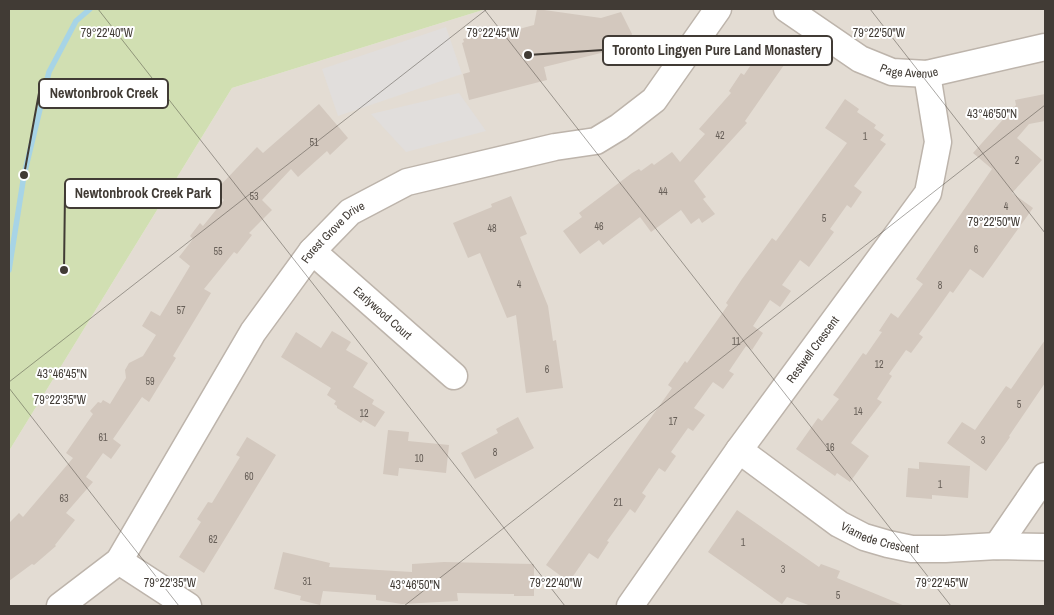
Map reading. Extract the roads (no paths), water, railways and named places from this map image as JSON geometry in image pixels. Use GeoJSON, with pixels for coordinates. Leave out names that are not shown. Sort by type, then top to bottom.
{"type":"FeatureCollection","features":[{"type":"Feature","properties":{"kind":"street","name":"Forest Grove Drive"},"geometry":{"type":"LineString","coordinates":[[60,606],[119,561],[253,332],[312,251],[350,212],[407,182],[555,147],[596,141],[619,127],[654,100],[718,9]]}},
{"type":"Feature","properties":{"kind":"street","name":"Page Avenue"},"geometry":{"type":"LineString","coordinates":[[787,9],[860,59],[892,72],[927,74],[1045,47]]}},
{"type":"Feature","properties":{"kind":"street","name":"Restwell Crescent"},"geometry":{"type":"LineString","coordinates":[[630,606],[739,450],[928,193],[938,142],[927,74]]}},
{"type":"Feature","properties":{"kind":"street","name":"Earlywood Court"},"geometry":{"type":"LineString","coordinates":[[312,251],[454,376]]}},
{"type":"Feature","properties":{"kind":"street","name":"Viamede Crescent"},"geometry":{"type":"LineString","coordinates":[[739,450],[840,524],[864,537],[912,549],[1045,546]]}},
{"type":"Feature","properties":{"kind":"street"},"geometry":{"type":"LineString","coordinates":[[997,546],[1045,476]]}},
{"type":"Feature","properties":{"kind":"street"},"geometry":{"type":"LineString","coordinates":[[119,561],[188,606]]}},
{"type":"Feature","properties":{"kind":"waterway"},"geometry":{"type":"LineString","coordinates":[[9,270],[24,175],[49,72],[76,21],[90,9]]}},
{"type":"Feature","properties":{"kind":"place","name":"Toronto Lingyen Pure Land Monastery"},"geometry":{"type":"Point","coordinates":[528,55]}},
{"type":"Feature","properties":{"kind":"place","name":"Newtonbrook Creek"},"geometry":{"type":"Point","coordinates":[24,175]}},
{"type":"Feature","properties":{"kind":"place","name":"Newtonbrook Creek Park"},"geometry":{"type":"Point","coordinates":[64,270]}}]}
